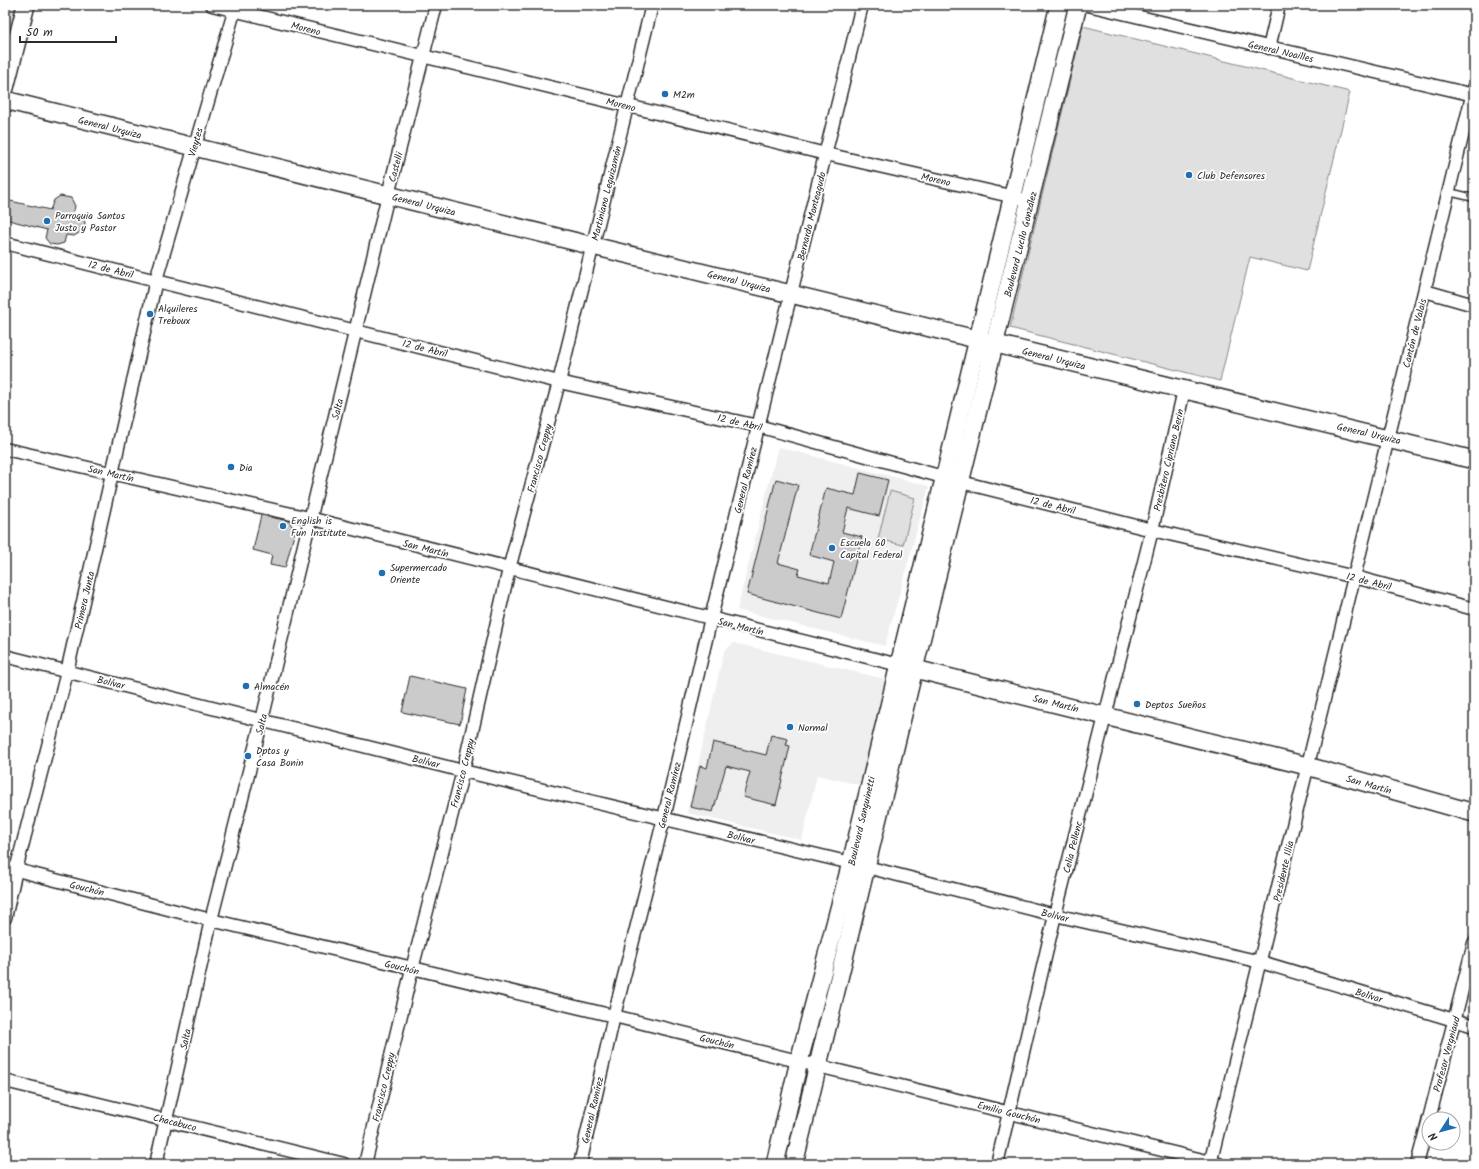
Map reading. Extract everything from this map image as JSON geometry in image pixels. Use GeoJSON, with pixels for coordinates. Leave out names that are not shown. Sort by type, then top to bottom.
{"type":"FeatureCollection","features":[{"type":"Feature","properties":{"kind":"main road"},"geometry":{"type":"LineString","coordinates":[[5,88],[26,5]]}},
{"type":"Feature","properties":{"kind":"main road","name":"Boulevard Lucilo González"},"geometry":{"type":"LineString","coordinates":[[945,478],[1059,5]]}},
{"type":"Feature","properties":{"kind":"main road","name":"Boulevard Lucilo González"},"geometry":{"type":"LineString","coordinates":[[961,482],[1078,5]]}},
{"type":"Feature","properties":{"kind":"main road","name":"General Urquiza"},"geometry":{"type":"LineString","coordinates":[[5,100],[593,246],[1184,390],[1388,437],[1474,460]]}},
{"type":"Feature","properties":{"kind":"main road","name":"Boulevard Sanguinetti"},"geometry":{"type":"LineString","coordinates":[[794,1164],[818,1066],[859,865],[906,666],[945,478]]}},
{"type":"Feature","properties":{"kind":"main road","name":"Boulevard Sanguinetti"},"geometry":{"type":"LineString","coordinates":[[906,666],[961,482]]}},
{"type":"Feature","properties":{"kind":"main road","name":"San Martín"},"geometry":{"type":"LineString","coordinates":[[906,666],[1307,766],[1474,813]]}},
{"type":"Feature","properties":{"kind":"main road","name":"Boulevard Sanguinetti"},"geometry":{"type":"LineString","coordinates":[[775,1164],[799,1061],[859,865]]}},
{"type":"Feature","properties":{"kind":"street","name":"Moreno"},"geometry":{"type":"LineString","coordinates":[[212,5],[235,8],[424,57],[826,154],[1030,200]]}},
{"type":"Feature","properties":{"kind":"street","name":"Castelli"},"geometry":{"type":"LineString","coordinates":[[356,331],[388,195],[436,5]]}},
{"type":"Feature","properties":{"kind":"street","name":"Martiniano Leguizamón"},"geometry":{"type":"LineString","coordinates":[[560,382],[652,5]]}},
{"type":"Feature","properties":{"kind":"street","name":"Bernardo Monteagudo"},"geometry":{"type":"LineString","coordinates":[[758,426],[862,5]]}},
{"type":"Feature","properties":{"kind":"street","name":"General Noailles"},"geometry":{"type":"LineString","coordinates":[[1088,5],[1269,48],[1473,93]]}},
{"type":"Feature","properties":{"kind":"street"},"geometry":{"type":"LineString","coordinates":[[1269,48],[1279,5]]}},
{"type":"Feature","properties":{"kind":"street","name":"Vieytes"},"geometry":{"type":"LineString","coordinates":[[156,280],[235,8]]}},
{"type":"Feature","properties":{"kind":"street","name":"Cantón de Valais"},"geometry":{"type":"LineString","coordinates":[[1355,577],[1473,93]]}},
{"type":"Feature","properties":{"kind":"street","name":"12 de Abril"},"geometry":{"type":"LineString","coordinates":[[5,242],[560,382],[758,426],[945,478],[1152,530],[1355,577],[1474,609]]}},
{"type":"Feature","properties":{"kind":"street","name":"Primera Junta"},"geometry":{"type":"LineString","coordinates":[[5,918],[10,868],[67,672],[156,280]]}},
{"type":"Feature","properties":{"kind":"street"},"geometry":{"type":"LineString","coordinates":[[1425,291],[1474,305]]}},
{"type":"Feature","properties":{"kind":"street","name":"Salta"},"geometry":{"type":"LineString","coordinates":[[156,1164],[211,920],[262,720],[309,518],[356,331]]}},
{"type":"Feature","properties":{"kind":"street","name":"Francisco Creppy"},"geometry":{"type":"LineString","coordinates":[[365,1164],[412,969],[463,771],[509,569],[560,382]]}},
{"type":"Feature","properties":{"kind":"street","name":"Presbítero Cipriano Berin"},"geometry":{"type":"LineString","coordinates":[[1152,530],[1184,390]]}},
{"type":"Feature","properties":{"kind":"street","name":"General Ramírez"},"geometry":{"type":"LineString","coordinates":[[580,1164],[614,1016],[664,818],[758,426]]}},
{"type":"Feature","properties":{"kind":"street","name":"San Martín"},"geometry":{"type":"LineString","coordinates":[[5,449],[309,518],[509,569],[906,666]]}},
{"type":"Feature","properties":{"kind":"street","name":"Celia Pellenc"},"geometry":{"type":"LineString","coordinates":[[997,1164],[1055,915],[1152,530]]}},
{"type":"Feature","properties":{"kind":"street","name":"Presidente Illia"},"geometry":{"type":"LineString","coordinates":[[1213,1163],[1307,766],[1355,577]]}},
{"type":"Feature","properties":{"kind":"street","name":"Bolívar"},"geometry":{"type":"LineString","coordinates":[[5,656],[463,771],[859,865],[1055,915],[1261,962],[1474,1026]]}},
{"type":"Feature","properties":{"kind":"street","name":"Gouchón"},"geometry":{"type":"LineString","coordinates":[[10,868],[211,920],[799,1061]]}},
{"type":"Feature","properties":{"kind":"street","name":"Profesor Vergniaud"},"geometry":{"type":"LineString","coordinates":[[1431,1111],[1474,942]]}},
{"type":"Feature","properties":{"kind":"street","name":"Emilio Gouchón"},"geometry":{"type":"LineString","coordinates":[[799,1061],[1213,1163]]}},
{"type":"Feature","properties":{"kind":"street","name":"Chacabuco"},"geometry":{"type":"LineString","coordinates":[[5,1081],[344,1164]]}},
{"type":"Feature","properties":{"kind":"street","name":"Profesor Vergniaud"},"geometry":{"type":"LineString","coordinates":[[1417,1164],[1421,1149]]}},
{"type":"Feature","properties":{"kind":"lane"},"geometry":{"type":"LineString","coordinates":[[1449,192],[1474,198]]}},
{"type":"Feature","properties":{"kind":"shaded area"},"geometry":{"type":"Polygon","coordinates":[[[5,5],[19,5],[5,61],[5,5]]]}},
{"type":"Feature","properties":{"kind":"shaded area","name":"Club Defensores"},"geometry":{"type":"Polygon","coordinates":[[[1083,26],[1350,92],[1307,271],[1250,257],[1220,381],[1010,328],[1083,26]]]}},
{"type":"Feature","properties":{"kind":"shaded area","name":"Escuela 60 Capital Federal"},"geometry":{"type":"Polygon","coordinates":[[[778,447],[929,486],[885,646],[737,610],[778,447]]]}},
{"type":"Feature","properties":{"kind":"shaded area"},"geometry":{"type":"Polygon","coordinates":[[[890,491],[915,498],[903,545],[878,539],[890,491]]]}},
{"type":"Feature","properties":{"kind":"shaded area","name":"Normal"},"geometry":{"type":"Polygon","coordinates":[[[734,643],[885,679],[860,785],[817,775],[802,840],[687,813],[724,651],[734,643]]]}},
{"type":"Feature","properties":{"kind":"building","name":"Parroquia Santos Justo y Pastor"},"geometry":{"type":"Polygon","coordinates":[[[60,196],[71,198],[75,206],[73,214],[80,215],[85,222],[84,230],[74,236],[66,235],[64,243],[57,245],[50,244],[45,238],[47,230],[5,219],[6,200],[50,210],[54,200],[60,196]]]}},
{"type":"Feature","properties":{"kind":"building"},"geometry":{"type":"Polygon","coordinates":[[[860,473],[888,480],[879,516],[848,508],[842,532],[862,537],[841,619],[747,594],[776,479],[798,485],[778,563],[800,569],[798,575],[829,583],[834,562],[809,555],[826,488],[855,495],[860,473]]]}},
{"type":"Feature","properties":{"kind":"building"},"geometry":{"type":"Polygon","coordinates":[[[261,515],[289,521],[295,531],[285,568],[270,565],[272,555],[253,550],[261,515]]]}},
{"type":"Feature","properties":{"kind":"building"},"geometry":{"type":"Polygon","coordinates":[[[410,676],[467,689],[460,724],[402,712],[410,676]]]}},
{"type":"Feature","properties":{"kind":"building"},"geometry":{"type":"Polygon","coordinates":[[[771,735],[788,739],[786,745],[790,746],[776,805],[743,797],[750,772],[726,766],[713,812],[690,807],[700,766],[707,768],[713,742],[766,755],[771,735]]]}},
{"type":"Feature","properties":{"kind":"place","name":"M2m"},"geometry":{"type":"Point","coordinates":[665,94]}},
{"type":"Feature","properties":{"kind":"place","name":"Club Defensores"},"geometry":{"type":"Point","coordinates":[1189,175]}},
{"type":"Feature","properties":{"kind":"place","name":"Parroquia Santos Justo y Pastor"},"geometry":{"type":"Point","coordinates":[47,221]}},
{"type":"Feature","properties":{"kind":"place","name":"Alquileres Treboux"},"geometry":{"type":"Point","coordinates":[150,314]}},
{"type":"Feature","properties":{"kind":"place","name":"Dia"},"geometry":{"type":"Point","coordinates":[231,467]}},
{"type":"Feature","properties":{"kind":"place","name":"English is Fun Institute"},"geometry":{"type":"Point","coordinates":[283,526]}},
{"type":"Feature","properties":{"kind":"place","name":"Escuela 60 Capital Federal"},"geometry":{"type":"Point","coordinates":[832,548]}},
{"type":"Feature","properties":{"kind":"place","name":"Supermercado Oriente"},"geometry":{"type":"Point","coordinates":[382,573]}},
{"type":"Feature","properties":{"kind":"place","name":"Almacén"},"geometry":{"type":"Point","coordinates":[246,686]}},
{"type":"Feature","properties":{"kind":"place","name":"Deptos Sueños"},"geometry":{"type":"Point","coordinates":[1137,704]}},
{"type":"Feature","properties":{"kind":"place","name":"Normal"},"geometry":{"type":"Point","coordinates":[790,727]}},
{"type":"Feature","properties":{"kind":"place","name":"Dptos y Casa Bonin"},"geometry":{"type":"Point","coordinates":[248,756]}}]}
